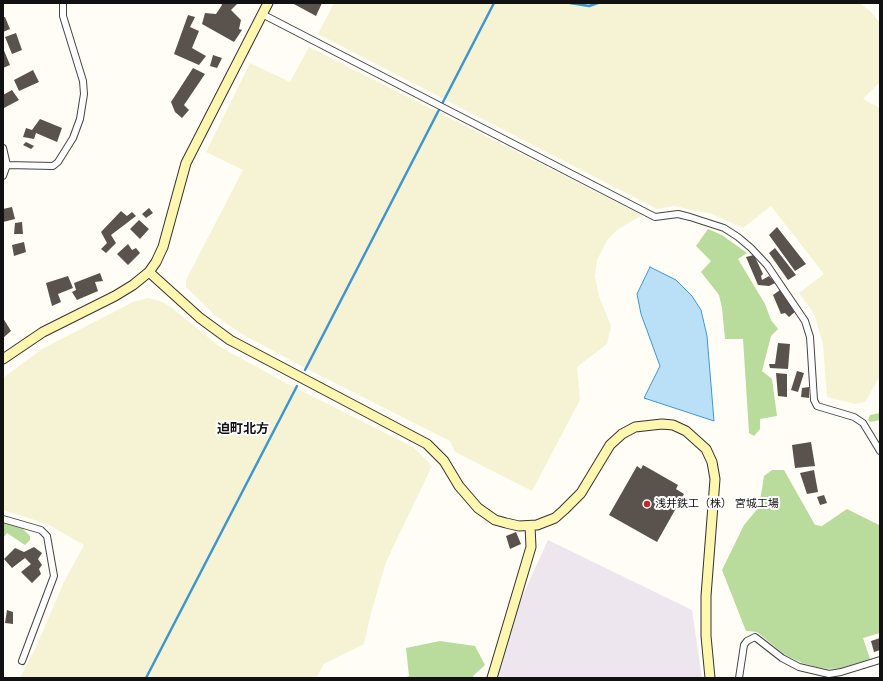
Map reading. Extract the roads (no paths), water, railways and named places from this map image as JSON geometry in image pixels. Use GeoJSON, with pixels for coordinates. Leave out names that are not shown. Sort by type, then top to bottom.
{"type":"FeatureCollection","features":[{"type":"Feature","properties":{"kind":"street"},"geometry":{"type":"LineString","coordinates":[[7,165],[53,166],[58,162],[73,138],[80,119],[84,94],[83,81],[63,16],[63,3]]}},
{"type":"Feature","properties":{"kind":"street"},"geometry":{"type":"LineString","coordinates":[[3,359],[43,332],[115,296],[133,285],[149,272],[156,262],[163,247],[178,186],[186,163],[268,3]]}},
{"type":"Feature","properties":{"kind":"street"},"geometry":{"type":"LineString","coordinates":[[262,14],[655,217],[678,214],[724,228],[738,237],[767,265],[805,321],[810,336],[814,400],[817,406],[854,417],[863,423],[880,451]]}},
{"type":"Feature","properties":{"kind":"street"},"geometry":{"type":"LineString","coordinates":[[3,148],[7,165],[3,176]]}},
{"type":"Feature","properties":{"kind":"street"},"geometry":{"type":"LineString","coordinates":[[149,272],[200,318],[230,340],[415,436],[427,444],[444,461],[471,501],[486,515],[506,523],[530,526],[544,522],[564,510],[581,492],[610,445],[622,434],[634,427],[649,424],[673,425],[686,431],[706,449],[712,462],[715,479],[707,564],[707,660],[710,678]]}},
{"type":"Feature","properties":{"kind":"street"},"geometry":{"type":"LineString","coordinates":[[3,519],[41,530],[47,536],[54,576],[22,661]]}},
{"type":"Feature","properties":{"kind":"street"},"geometry":{"type":"LineString","coordinates":[[492,678],[531,547],[530,526]]}},
{"type":"Feature","properties":{"kind":"street"},"geometry":{"type":"LineString","coordinates":[[739,678],[744,645],[751,638],[755,637],[788,661],[799,667],[822,673],[841,672],[880,660]]}},
{"type":"Feature","properties":{"kind":"water"},"geometry":{"type":"Polygon","coordinates":[[[650,267],[676,280],[692,296],[701,310],[707,336],[714,421],[644,398],[660,366],[641,314],[637,294],[650,267]]]}},
{"type":"Feature","properties":{"kind":"waterway"},"geometry":{"type":"LineString","coordinates":[[305,370],[494,3]]}},
{"type":"Feature","properties":{"kind":"waterway"},"geometry":{"type":"LineString","coordinates":[[570,3],[589,6],[598,3]]}},
{"type":"Feature","properties":{"kind":"waterway"},"geometry":{"type":"LineString","coordinates":[[146,678],[297,386]]}},
{"type":"Feature","properties":{"kind":"place","name":"浅井鉄工（株） 宮城工場"},"geometry":{"type":"Point","coordinates":[647,504]}},
{"type":"Feature","properties":{"kind":"district","name":"迫町北方"},"geometry":{"type":"Point","coordinates":[243,430]}}]}
